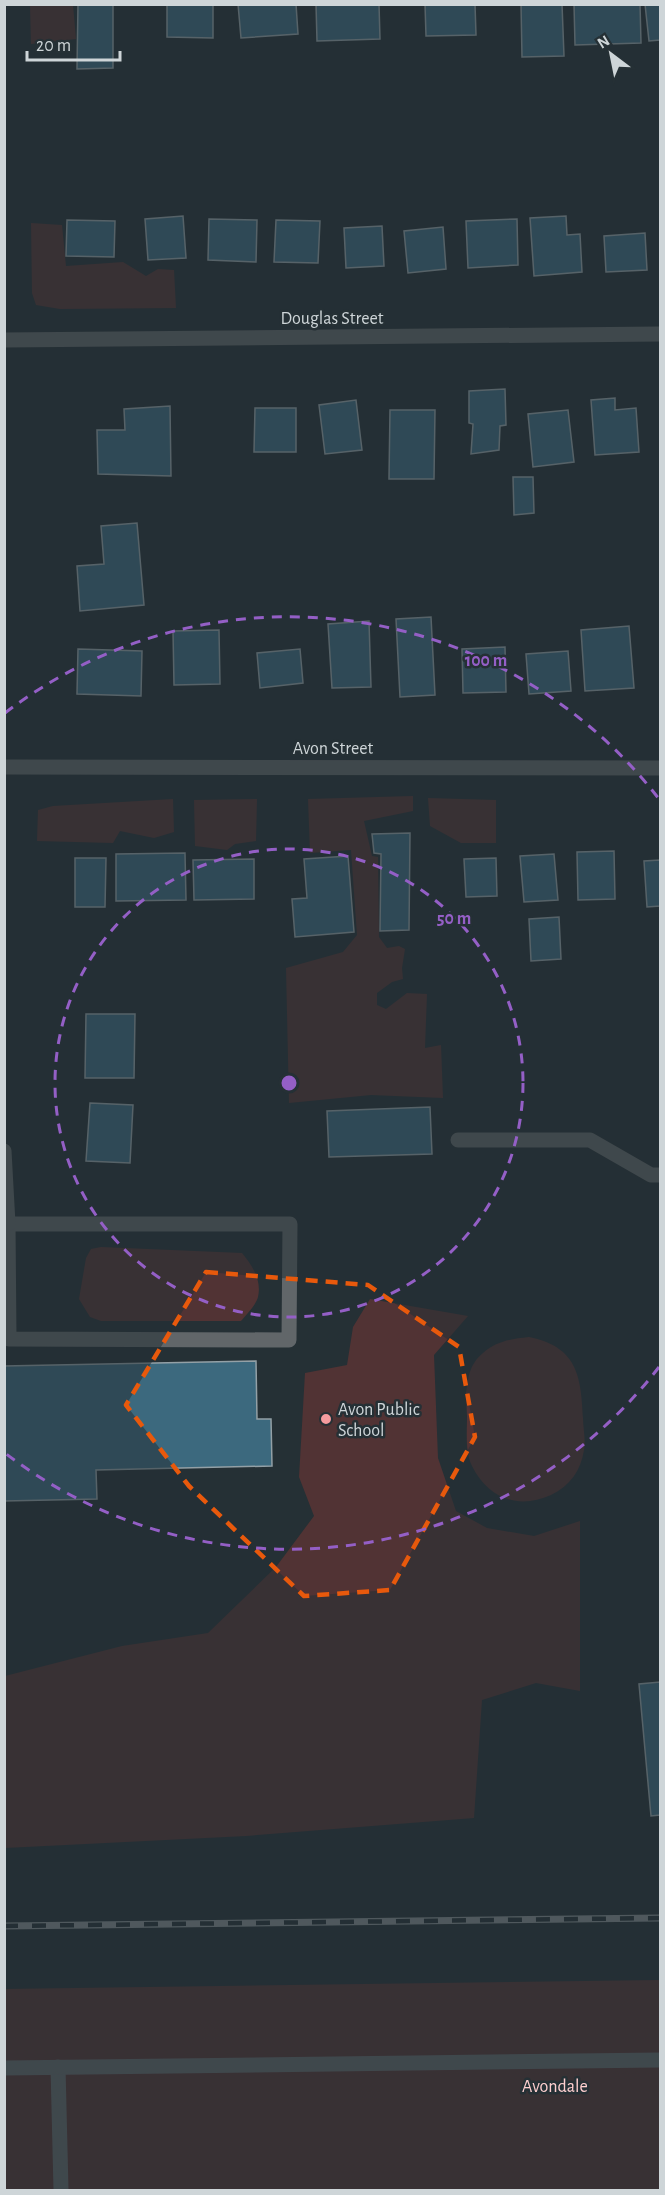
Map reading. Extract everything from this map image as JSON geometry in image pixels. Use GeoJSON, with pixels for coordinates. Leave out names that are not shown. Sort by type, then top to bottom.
{"type":"FeatureCollection","features":[{"type":"Feature","properties":{"kind":"street","name":"Douglas Street"},"geometry":{"type":"LineString","coordinates":[[4,340],[660,334]]}},
{"type":"Feature","properties":{"kind":"street","name":"Avon Street"},"geometry":{"type":"LineString","coordinates":[[4,767],[660,768]]}},
{"type":"Feature","properties":{"kind":"street"},"geometry":{"type":"LineString","coordinates":[[458,1140],[590,1140],[651,1175],[660,1174]]}},
{"type":"Feature","properties":{"kind":"street"},"geometry":{"type":"LineString","coordinates":[[4,1151],[8,1224],[9,1339],[289,1340],[290,1224],[8,1224]]}},
{"type":"Feature","properties":{"kind":"street"},"geometry":{"type":"LineString","coordinates":[[4,2068],[660,2060]]}},
{"type":"Feature","properties":{"kind":"street"},"geometry":{"type":"LineString","coordinates":[[58,2067],[61,2190]]}},
{"type":"Feature","properties":{"kind":"highlighted area"},"geometry":{"type":"Polygon","coordinates":[[[206,1272],[368,1285],[459,1347],[475,1437],[390,1590],[304,1596],[189,1486],[126,1405],[206,1272]]]}},
{"type":"Feature","properties":{"kind":"green space"},"geometry":{"type":"Polygon","coordinates":[[[30,5],[73,5],[76,39],[31,44],[30,5]]]}},
{"type":"Feature","properties":{"kind":"green space"},"geometry":{"type":"Polygon","coordinates":[[[31,223],[62,225],[66,266],[123,262],[146,276],[158,269],[174,270],[176,308],[60,309],[36,305],[32,293],[31,223]]]}},
{"type":"Feature","properties":{"kind":"green space"},"geometry":{"type":"Polygon","coordinates":[[[413,796],[413,811],[364,821],[372,856],[378,857],[379,937],[387,948],[399,946],[405,949],[403,979],[392,982],[377,993],[377,1005],[386,1009],[407,993],[427,994],[425,1048],[441,1045],[443,1098],[371,1095],[289,1103],[286,968],[343,952],[357,935],[351,850],[310,853],[308,799],[413,796]]]}},
{"type":"Feature","properties":{"kind":"green space"},"geometry":{"type":"Polygon","coordinates":[[[428,798],[496,800],[496,843],[461,843],[430,826],[428,798]]]}},
{"type":"Feature","properties":{"kind":"green space"},"geometry":{"type":"Polygon","coordinates":[[[173,799],[174,832],[154,838],[120,831],[113,843],[37,841],[38,810],[53,806],[173,799]]]}},
{"type":"Feature","properties":{"kind":"green space"},"geometry":{"type":"Polygon","coordinates":[[[257,799],[256,841],[235,844],[227,850],[195,846],[194,800],[257,799]]]}},
{"type":"Feature","properties":{"kind":"green space"},"geometry":{"type":"Polygon","coordinates":[[[101,1247],[242,1253],[253,1268],[257,1279],[258,1297],[241,1321],[101,1321],[90,1317],[79,1299],[86,1258],[91,1249],[101,1247]]]}},
{"type":"Feature","properties":{"kind":"green space"},"geometry":{"type":"Polygon","coordinates":[[[370,1299],[468,1316],[434,1355],[438,1458],[456,1511],[487,1528],[534,1536],[580,1521],[580,1691],[536,1683],[482,1700],[474,1818],[246,1836],[5,1848],[5,1676],[122,1646],[208,1633],[276,1567],[314,1516],[299,1477],[305,1373],[347,1365],[353,1327],[370,1299]]]}},
{"type":"Feature","properties":{"kind":"green space"},"geometry":{"type":"Polygon","coordinates":[[[529,1337],[557,1348],[573,1365],[580,1389],[585,1446],[574,1477],[564,1487],[539,1499],[516,1501],[495,1493],[486,1486],[472,1466],[467,1442],[467,1382],[472,1366],[483,1353],[504,1341],[529,1337]]]}},
{"type":"Feature","properties":{"kind":"green space","name":"Avondale"},"geometry":{"type":"Polygon","coordinates":[[[660,1980],[660,2190],[5,2190],[4,1989],[660,1980]]]}},
{"type":"Feature","properties":{"kind":"building"},"geometry":{"type":"Polygon","coordinates":[[[78,4],[113,4],[113,68],[77,69],[78,4]]]}},
{"type":"Feature","properties":{"kind":"building"},"geometry":{"type":"Polygon","coordinates":[[[167,4],[213,4],[213,38],[167,37],[167,4]]]}},
{"type":"Feature","properties":{"kind":"building"},"geometry":{"type":"Polygon","coordinates":[[[238,4],[296,4],[298,34],[241,38],[238,4]]]}},
{"type":"Feature","properties":{"kind":"building"},"geometry":{"type":"Polygon","coordinates":[[[316,4],[379,4],[380,39],[317,41],[316,4]]]}},
{"type":"Feature","properties":{"kind":"building"},"geometry":{"type":"Polygon","coordinates":[[[425,4],[475,4],[476,35],[426,36],[425,4]]]}},
{"type":"Feature","properties":{"kind":"building"},"geometry":{"type":"Polygon","coordinates":[[[521,4],[562,4],[564,56],[522,57],[521,4]]]}},
{"type":"Feature","properties":{"kind":"building"},"geometry":{"type":"Polygon","coordinates":[[[574,4],[640,4],[641,43],[575,45],[574,4]]]}},
{"type":"Feature","properties":{"kind":"building"},"geometry":{"type":"Polygon","coordinates":[[[645,4],[660,4],[660,40],[649,41],[645,4]]]}},
{"type":"Feature","properties":{"kind":"building"},"geometry":{"type":"Polygon","coordinates":[[[183,216],[186,258],[148,260],[145,219],[183,216]]]}},
{"type":"Feature","properties":{"kind":"building"},"geometry":{"type":"Polygon","coordinates":[[[566,216],[567,235],[580,234],[582,272],[534,276],[530,218],[566,216]]]}},
{"type":"Feature","properties":{"kind":"building"},"geometry":{"type":"Polygon","coordinates":[[[209,219],[257,220],[256,262],[208,260],[209,219]]]}},
{"type":"Feature","properties":{"kind":"building"},"geometry":{"type":"Polygon","coordinates":[[[517,219],[518,265],[468,268],[466,221],[517,219]]]}},
{"type":"Feature","properties":{"kind":"building"},"geometry":{"type":"Polygon","coordinates":[[[67,220],[115,221],[114,257],[66,256],[67,220]]]}},
{"type":"Feature","properties":{"kind":"building"},"geometry":{"type":"Polygon","coordinates":[[[276,220],[320,221],[318,263],[274,262],[276,220]]]}},
{"type":"Feature","properties":{"kind":"building"},"geometry":{"type":"Polygon","coordinates":[[[382,226],[384,266],[346,268],[344,228],[382,226]]]}},
{"type":"Feature","properties":{"kind":"building"},"geometry":{"type":"Polygon","coordinates":[[[443,227],[446,269],[408,273],[404,231],[443,227]]]}},
{"type":"Feature","properties":{"kind":"building"},"geometry":{"type":"Polygon","coordinates":[[[645,233],[647,270],[606,272],[604,236],[645,233]]]}},
{"type":"Feature","properties":{"kind":"building"},"geometry":{"type":"Polygon","coordinates":[[[505,389],[506,425],[500,426],[499,450],[471,454],[473,424],[469,423],[469,391],[505,389]]]}},
{"type":"Feature","properties":{"kind":"building"},"geometry":{"type":"Polygon","coordinates":[[[615,398],[615,410],[636,408],[639,452],[595,455],[591,400],[615,398]]]}},
{"type":"Feature","properties":{"kind":"building"},"geometry":{"type":"Polygon","coordinates":[[[356,400],[362,450],[325,454],[319,405],[356,400]]]}},
{"type":"Feature","properties":{"kind":"building"},"geometry":{"type":"Polygon","coordinates":[[[170,406],[171,476],[98,474],[97,430],[125,430],[124,409],[170,406]]]}},
{"type":"Feature","properties":{"kind":"building"},"geometry":{"type":"Polygon","coordinates":[[[255,408],[296,408],[296,452],[254,452],[255,408]]]}},
{"type":"Feature","properties":{"kind":"building"},"geometry":{"type":"Polygon","coordinates":[[[390,410],[435,410],[434,479],[389,479],[390,410]]]}},
{"type":"Feature","properties":{"kind":"building"},"geometry":{"type":"Polygon","coordinates":[[[568,410],[574,462],[533,467],[528,414],[568,410]]]}},
{"type":"Feature","properties":{"kind":"building"},"geometry":{"type":"Polygon","coordinates":[[[513,477],[533,477],[534,513],[514,515],[513,477]]]}},
{"type":"Feature","properties":{"kind":"building"},"geometry":{"type":"Polygon","coordinates":[[[137,523],[144,605],[80,611],[77,566],[104,564],[101,526],[137,523]]]}},
{"type":"Feature","properties":{"kind":"building"},"geometry":{"type":"Polygon","coordinates":[[[431,617],[435,695],[400,697],[396,619],[431,617]]]}},
{"type":"Feature","properties":{"kind":"building"},"geometry":{"type":"Polygon","coordinates":[[[369,621],[371,687],[332,688],[328,624],[369,621]]]}},
{"type":"Feature","properties":{"kind":"building"},"geometry":{"type":"Polygon","coordinates":[[[629,626],[634,688],[585,691],[581,630],[629,626]]]}},
{"type":"Feature","properties":{"kind":"building"},"geometry":{"type":"Polygon","coordinates":[[[219,630],[220,684],[174,685],[173,631],[219,630]]]}},
{"type":"Feature","properties":{"kind":"building"},"geometry":{"type":"Polygon","coordinates":[[[505,647],[506,692],[463,693],[462,649],[505,647]]]}},
{"type":"Feature","properties":{"kind":"building"},"geometry":{"type":"Polygon","coordinates":[[[78,649],[142,651],[141,696],[77,694],[78,649]]]}},
{"type":"Feature","properties":{"kind":"building"},"geometry":{"type":"Polygon","coordinates":[[[300,649],[303,683],[260,688],[257,653],[300,649]]]}},
{"type":"Feature","properties":{"kind":"building"},"geometry":{"type":"Polygon","coordinates":[[[568,651],[571,691],[529,694],[526,654],[568,651]]]}},
{"type":"Feature","properties":{"kind":"building"},"geometry":{"type":"Polygon","coordinates":[[[410,833],[409,930],[380,931],[381,854],[374,853],[372,834],[410,833]]]}},
{"type":"Feature","properties":{"kind":"building"},"geometry":{"type":"Polygon","coordinates":[[[614,851],[615,899],[578,900],[577,852],[614,851]]]}},
{"type":"Feature","properties":{"kind":"building"},"geometry":{"type":"Polygon","coordinates":[[[185,853],[186,900],[116,901],[116,854],[185,853]]]}},
{"type":"Feature","properties":{"kind":"building"},"geometry":{"type":"Polygon","coordinates":[[[554,854],[558,900],[524,902],[520,856],[554,854]]]}},
{"type":"Feature","properties":{"kind":"building"},"geometry":{"type":"Polygon","coordinates":[[[348,856],[354,932],[295,937],[292,899],[307,898],[304,859],[348,856]]]}},
{"type":"Feature","properties":{"kind":"building"},"geometry":{"type":"Polygon","coordinates":[[[75,858],[106,858],[105,907],[75,907],[75,858]]]}},
{"type":"Feature","properties":{"kind":"building"},"geometry":{"type":"Polygon","coordinates":[[[496,858],[497,896],[466,897],[464,859],[496,858]]]}},
{"type":"Feature","properties":{"kind":"building"},"geometry":{"type":"Polygon","coordinates":[[[254,859],[254,899],[194,900],[193,860],[254,859]]]}},
{"type":"Feature","properties":{"kind":"building"},"geometry":{"type":"Polygon","coordinates":[[[660,860],[660,906],[647,907],[644,861],[660,860]]]}},
{"type":"Feature","properties":{"kind":"building"},"geometry":{"type":"Polygon","coordinates":[[[559,917],[561,959],[531,961],[529,919],[559,917]]]}},
{"type":"Feature","properties":{"kind":"building"},"geometry":{"type":"Polygon","coordinates":[[[86,1014],[135,1014],[134,1078],[85,1078],[86,1014]]]}},
{"type":"Feature","properties":{"kind":"building"},"geometry":{"type":"Polygon","coordinates":[[[90,1103],[133,1105],[130,1163],[86,1161],[90,1103]]]}},
{"type":"Feature","properties":{"kind":"building"},"geometry":{"type":"Polygon","coordinates":[[[430,1107],[432,1154],[329,1157],[327,1111],[430,1107]]]}},
{"type":"Feature","properties":{"kind":"building"},"geometry":{"type":"Polygon","coordinates":[[[256,1361],[257,1419],[271,1419],[272,1466],[96,1470],[97,1499],[4,1501],[4,1366],[256,1361]]]}},
{"type":"Feature","properties":{"kind":"building"},"geometry":{"type":"Polygon","coordinates":[[[660,1682],[660,1815],[651,1816],[639,1684],[660,1682]]]}},
{"type":"Feature","properties":{"kind":"railway"},"geometry":{"type":"LineString","coordinates":[[4,1926],[660,1918]]}},
{"type":"Feature","properties":{"kind":"place","name":"Avon Public School"},"geometry":{"type":"Point","coordinates":[326,1419]}}]}
